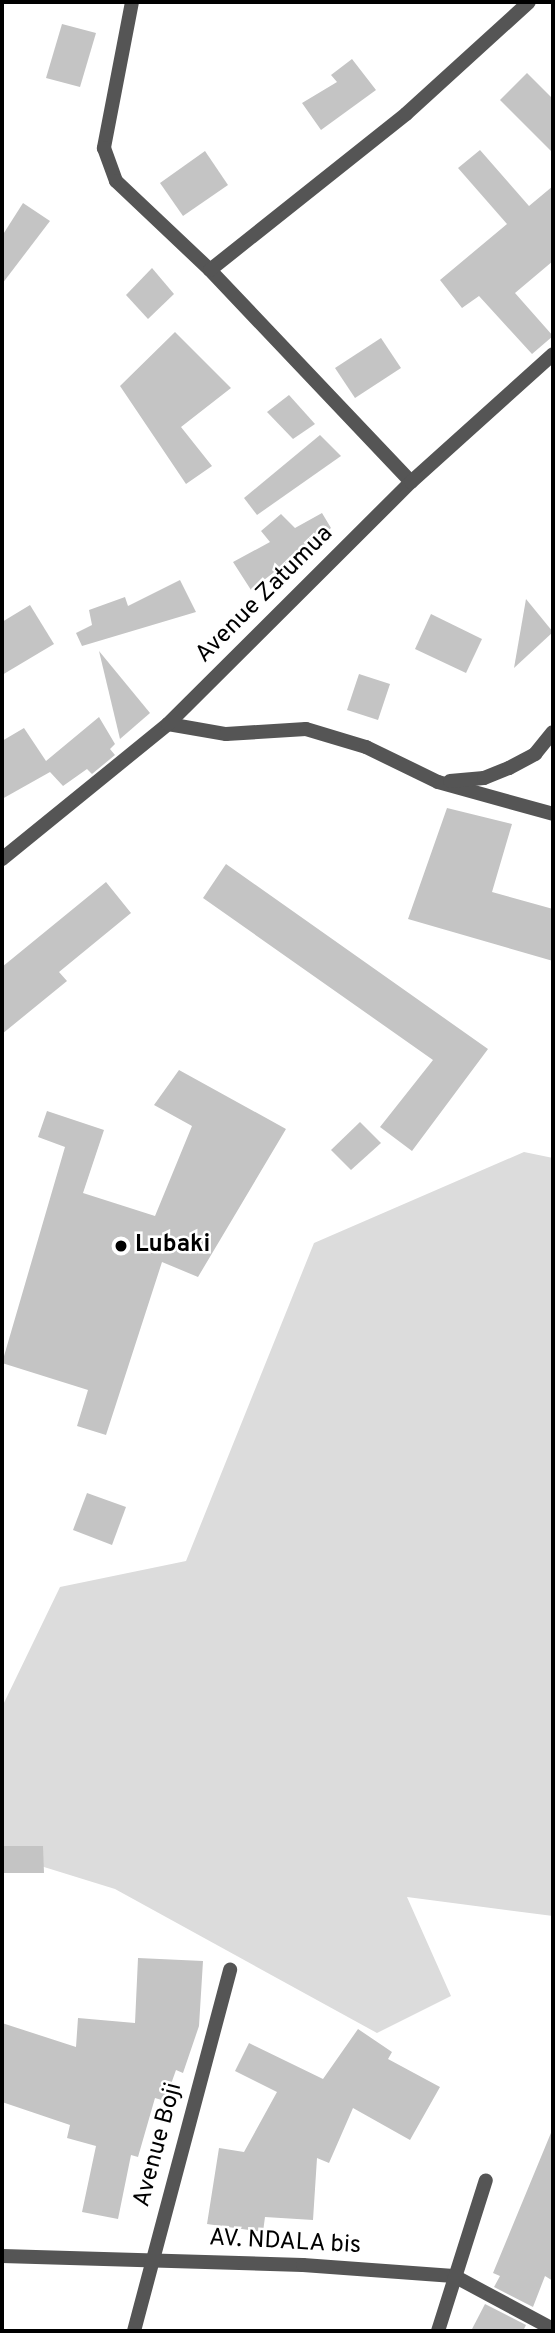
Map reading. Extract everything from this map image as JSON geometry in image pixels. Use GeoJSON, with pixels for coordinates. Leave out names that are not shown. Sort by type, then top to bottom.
{"type":"FeatureCollection","features":[{"type":"Feature","properties":{"kind":"street"},"geometry":{"type":"LineString","coordinates":[[132,2],[104,149],[116,181],[210,271],[411,482]]}},
{"type":"Feature","properties":{"kind":"street"},"geometry":{"type":"LineString","coordinates":[[210,271],[396,122],[529,2]]}},
{"type":"Feature","properties":{"kind":"street","name":"Avenue Zatumua"},"geometry":{"type":"LineString","coordinates":[[2,859],[168,724],[411,482],[553,354]]}},
{"type":"Feature","properties":{"kind":"street"},"geometry":{"type":"LineString","coordinates":[[168,724],[226,734],[306,729],[366,747],[438,782],[553,814]]}},
{"type":"Feature","properties":{"kind":"street"},"geometry":{"type":"LineString","coordinates":[[438,782],[484,778],[509,768],[534,754],[553,732]]}},
{"type":"Feature","properties":{"kind":"street","name":"Avenue Boji"},"geometry":{"type":"LineString","coordinates":[[134,2331],[230,1970]]}},
{"type":"Feature","properties":{"kind":"street"},"geometry":{"type":"LineString","coordinates":[[438,2331],[486,2180]]}},
{"type":"Feature","properties":{"kind":"street","name":"AV. NDALA bis"},"geometry":{"type":"LineString","coordinates":[[2,2256],[152,2259],[454,2276],[553,2329]]}},
{"type":"Feature","properties":{"kind":"shaded area"},"geometry":{"type":"Polygon","coordinates":[[[524,1152],[553,1158],[553,1916],[407,1897],[451,1996],[377,2033],[115,1889],[2,1854],[2,1707],[60,1587],[186,1561],[314,1243],[524,1152]]]}},
{"type":"Feature","properties":{"kind":"building"},"geometry":{"type":"Polygon","coordinates":[[[62,24],[96,33],[80,87],[46,78],[62,24]]]}},
{"type":"Feature","properties":{"kind":"building"},"geometry":{"type":"Polygon","coordinates":[[[352,59],[376,90],[321,130],[302,103],[337,82],[331,75],[352,59]]]}},
{"type":"Feature","properties":{"kind":"building"},"geometry":{"type":"Polygon","coordinates":[[[527,73],[553,99],[553,153],[500,100],[527,73]]]}},
{"type":"Feature","properties":{"kind":"building"},"geometry":{"type":"Polygon","coordinates":[[[480,150],[529,206],[553,186],[553,261],[515,293],[553,336],[532,354],[479,296],[462,308],[440,280],[507,224],[458,168],[480,150]]]}},
{"type":"Feature","properties":{"kind":"building"},"geometry":{"type":"Polygon","coordinates":[[[205,151],[228,185],[183,216],[160,183],[205,151]]]}},
{"type":"Feature","properties":{"kind":"building"},"geometry":{"type":"Polygon","coordinates":[[[23,203],[50,221],[2,284],[2,236],[23,203]]]}},
{"type":"Feature","properties":{"kind":"building"},"geometry":{"type":"Polygon","coordinates":[[[152,268],[174,294],[148,319],[126,295],[152,268]]]}},
{"type":"Feature","properties":{"kind":"building"},"geometry":{"type":"Polygon","coordinates":[[[175,332],[231,388],[181,427],[212,466],[186,484],[120,386],[175,332]]]}},
{"type":"Feature","properties":{"kind":"building"},"geometry":{"type":"Polygon","coordinates":[[[381,338],[401,368],[355,398],[335,368],[381,338]]]}},
{"type":"Feature","properties":{"kind":"building"},"geometry":{"type":"Polygon","coordinates":[[[289,395],[315,424],[293,439],[267,412],[289,395]]]}},
{"type":"Feature","properties":{"kind":"building"},"geometry":{"type":"Polygon","coordinates":[[[320,435],[341,456],[257,515],[244,498],[320,435]]]}},
{"type":"Feature","properties":{"kind":"building"},"geometry":{"type":"Polygon","coordinates":[[[322,513],[331,528],[251,590],[233,562],[270,542],[261,531],[281,514],[295,528],[322,513]]]}},
{"type":"Feature","properties":{"kind":"building"},"geometry":{"type":"Polygon","coordinates":[[[180,580],[196,612],[82,646],[76,633],[92,625],[89,610],[125,597],[128,606],[180,580]]]}},
{"type":"Feature","properties":{"kind":"building"},"geometry":{"type":"Polygon","coordinates":[[[526,599],[553,632],[514,668],[526,599]]]}},
{"type":"Feature","properties":{"kind":"building"},"geometry":{"type":"Polygon","coordinates":[[[30,605],[54,644],[2,675],[2,622],[30,605]]]}},
{"type":"Feature","properties":{"kind":"building"},"geometry":{"type":"Polygon","coordinates":[[[431,614],[482,639],[466,673],[415,649],[431,614]]]}},
{"type":"Feature","properties":{"kind":"building"},"geometry":{"type":"Polygon","coordinates":[[[99,651],[150,713],[120,739],[99,651]]]}},
{"type":"Feature","properties":{"kind":"building"},"geometry":{"type":"Polygon","coordinates":[[[359,674],[390,684],[378,720],[347,710],[359,674]]]}},
{"type":"Feature","properties":{"kind":"building"},"geometry":{"type":"Polygon","coordinates":[[[99,717],[115,744],[110,749],[115,755],[92,774],[87,769],[63,786],[50,772],[2,799],[2,741],[24,728],[46,761],[99,717]]]}},
{"type":"Feature","properties":{"kind":"building"},"geometry":{"type":"Polygon","coordinates":[[[447,808],[512,824],[492,892],[553,909],[553,961],[408,919],[447,808]]]}},
{"type":"Feature","properties":{"kind":"building"},"geometry":{"type":"Polygon","coordinates":[[[226,864],[488,1049],[412,1151],[380,1127],[433,1060],[203,898],[226,864]]]}},
{"type":"Feature","properties":{"kind":"building"},"geometry":{"type":"Polygon","coordinates":[[[106,882],[131,913],[59,972],[67,981],[2,1034],[2,967],[106,882]]]}},
{"type":"Feature","properties":{"kind":"building"},"geometry":{"type":"Polygon","coordinates":[[[179,1070],[286,1129],[198,1277],[162,1262],[106,1435],[77,1426],[88,1390],[2,1363],[65,1147],[38,1137],[47,1111],[104,1130],[83,1193],[155,1216],[192,1126],[154,1105],[179,1070]]]}},
{"type":"Feature","properties":{"kind":"building"},"geometry":{"type":"Polygon","coordinates":[[[360,1122],[381,1143],[351,1170],[331,1150],[360,1122]]]}},
{"type":"Feature","properties":{"kind":"building"},"geometry":{"type":"Polygon","coordinates":[[[87,1493],[126,1507],[112,1545],[73,1530],[87,1493]]]}},
{"type":"Feature","properties":{"kind":"building"},"geometry":{"type":"Polygon","coordinates":[[[2,1846],[43,1846],[44,1873],[2,1873],[2,1846]]]}},
{"type":"Feature","properties":{"kind":"building"},"geometry":{"type":"Polygon","coordinates":[[[138,1958],[203,1961],[199,2026],[183,2073],[176,2070],[165,2101],[155,2098],[138,2157],[131,2155],[118,2219],[82,2212],[96,2146],[67,2138],[70,2125],[2,2102],[2,2023],[76,2047],[78,2018],[135,2023],[138,1958]]]}},
{"type":"Feature","properties":{"kind":"building"},"geometry":{"type":"Polygon","coordinates":[[[358,2029],[392,2052],[388,2059],[440,2087],[410,2140],[353,2108],[329,2163],[317,2158],[313,2220],[265,2217],[263,2232],[207,2224],[219,2148],[244,2152],[277,2092],[235,2071],[249,2043],[323,2079],[358,2029]]]}},
{"type":"Feature","properties":{"kind":"building"},"geometry":{"type":"Polygon","coordinates":[[[553,2128],[553,2281],[545,2276],[533,2307],[494,2287],[500,2276],[493,2273],[553,2128]]]}},
{"type":"Feature","properties":{"kind":"building"},"geometry":{"type":"Polygon","coordinates":[[[485,2304],[526,2325],[523,2331],[471,2331],[485,2304]]]}},
{"type":"Feature","properties":{"kind":"place","name":"Lubaki"},"geometry":{"type":"Point","coordinates":[121,1246]}}]}
